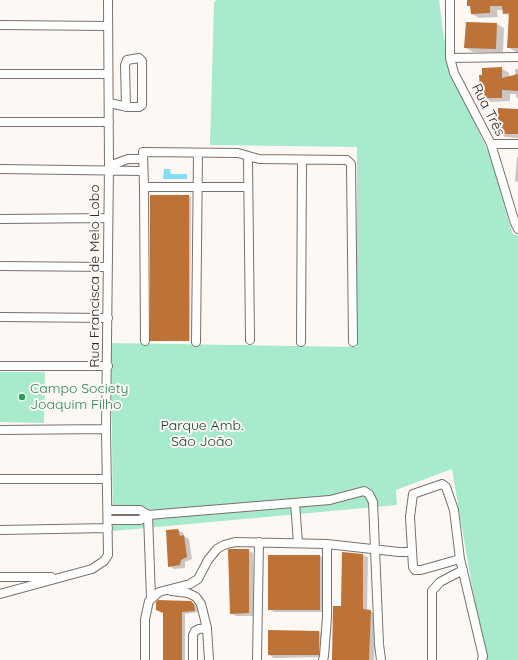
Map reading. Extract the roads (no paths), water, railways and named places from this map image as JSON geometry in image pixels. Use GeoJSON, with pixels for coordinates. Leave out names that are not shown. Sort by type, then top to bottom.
{"type":"FeatureCollection","features":[{"type":"Feature","properties":{"kind":"street","name":"Rua Francisca de Melo Lobo"},"geometry":{"type":"LineString","coordinates":[[0,594],[92,569],[104,561],[108,555],[106,429],[108,366],[107,267],[109,168],[108,0]]}},
{"type":"Feature","properties":{"kind":"street","name":"Rua Três"},"geometry":{"type":"LineString","coordinates":[[450,0],[450,58],[454,73],[492,144],[515,224],[518,229]]}},
{"type":"Feature","properties":{"kind":"street"},"geometry":{"type":"LineString","coordinates":[[0,25],[108,26]]}},
{"type":"Feature","properties":{"kind":"street"},"geometry":{"type":"LineString","coordinates":[[450,58],[518,57]]}},
{"type":"Feature","properties":{"kind":"street"},"geometry":{"type":"LineString","coordinates":[[109,103],[126,107],[139,107],[143,102],[142,61],[139,58],[127,60],[125,65],[126,107]]}},
{"type":"Feature","properties":{"kind":"street"},"geometry":{"type":"LineString","coordinates":[[0,74],[108,74]]}},
{"type":"Feature","properties":{"kind":"street"},"geometry":{"type":"LineString","coordinates":[[0,122],[109,122]]}},
{"type":"Feature","properties":{"kind":"street"},"geometry":{"type":"LineString","coordinates":[[492,144],[518,144]]}},
{"type":"Feature","properties":{"kind":"street"},"geometry":{"type":"LineString","coordinates":[[145,341],[143,152],[198,154],[238,153],[259,159],[302,161],[347,160],[350,162],[352,167],[353,342]]}},
{"type":"Feature","properties":{"kind":"street"},"geometry":{"type":"LineString","coordinates":[[196,342],[198,154]]}},
{"type":"Feature","properties":{"kind":"street"},"geometry":{"type":"LineString","coordinates":[[248,157],[250,340]]}},
{"type":"Feature","properties":{"kind":"street"},"geometry":{"type":"LineString","coordinates":[[109,168],[128,159],[143,159]]}},
{"type":"Feature","properties":{"kind":"street"},"geometry":{"type":"LineString","coordinates":[[301,342],[302,161]]}},
{"type":"Feature","properties":{"kind":"street"},"geometry":{"type":"LineString","coordinates":[[0,169],[109,168],[144,171]]}},
{"type":"Feature","properties":{"kind":"street"},"geometry":{"type":"LineString","coordinates":[[144,187],[248,187]]}},
{"type":"Feature","properties":{"kind":"street"},"geometry":{"type":"LineString","coordinates":[[0,219],[108,218]]}},
{"type":"Feature","properties":{"kind":"street"},"geometry":{"type":"LineString","coordinates":[[0,266],[107,267]]}},
{"type":"Feature","properties":{"kind":"street"},"geometry":{"type":"LineString","coordinates":[[0,317],[108,318]]}},
{"type":"Feature","properties":{"kind":"street"},"geometry":{"type":"LineString","coordinates":[[0,366],[108,366]]}},
{"type":"Feature","properties":{"kind":"street"},"geometry":{"type":"LineString","coordinates":[[0,430],[106,429]]}},
{"type":"Feature","properties":{"kind":"street"},"geometry":{"type":"LineString","coordinates":[[0,479],[107,479]]}},
{"type":"Feature","properties":{"kind":"street"},"geometry":{"type":"LineString","coordinates":[[460,559],[421,570],[415,570],[413,567],[411,552],[410,517],[413,494],[442,484],[446,487],[454,510],[460,559],[483,656],[482,660]]}},
{"type":"Feature","properties":{"kind":"street"},"geometry":{"type":"LineString","coordinates":[[0,530],[108,524],[140,520],[148,515],[330,500],[364,491],[369,494],[373,502],[381,660]]}},
{"type":"Feature","properties":{"kind":"street"},"geometry":{"type":"LineString","coordinates":[[295,503],[298,543]]}},
{"type":"Feature","properties":{"kind":"street"},"geometry":{"type":"LineString","coordinates":[[108,510],[140,510],[148,515]]}},
{"type":"Feature","properties":{"kind":"street"},"geometry":{"type":"LineString","coordinates":[[148,515],[151,598]]}},
{"type":"Feature","properties":{"kind":"street"},"geometry":{"type":"LineString","coordinates":[[145,660],[145,619],[147,605],[151,598],[159,592],[190,584],[198,579],[208,560],[217,549],[224,544],[235,542],[259,542],[327,544],[411,552]]}},
{"type":"Feature","properties":{"kind":"street"},"geometry":{"type":"LineString","coordinates":[[258,660],[259,542]]}},
{"type":"Feature","properties":{"kind":"street"},"geometry":{"type":"LineString","coordinates":[[323,660],[327,616],[327,544]]}},
{"type":"Feature","properties":{"kind":"street"},"geometry":{"type":"LineString","coordinates":[[432,660],[432,591],[440,582],[463,570]]}},
{"type":"Feature","properties":{"kind":"street"},"geometry":{"type":"LineString","coordinates":[[0,577],[62,577]]}},
{"type":"Feature","properties":{"kind":"street"},"geometry":{"type":"LineString","coordinates":[[165,591],[188,593],[196,597],[201,604],[208,628],[209,660]]}},
{"type":"Feature","properties":{"kind":"street"},"geometry":{"type":"LineString","coordinates":[[192,660],[193,635],[195,631],[208,628]]}},
{"type":"Feature","properties":{"kind":"water"},"geometry":{"type":"Polygon","coordinates":[[[164,169],[170,169],[171,174],[187,174],[187,179],[163,179],[164,169]]]}},
{"type":"Feature","properties":{"kind":"place","name":"Campo Society Joaquim Filho"},"geometry":{"type":"Point","coordinates":[22,397]}},
{"type":"Feature","properties":{"kind":"park label","name":"Parque Amb. São João"},"geometry":{"type":"Point","coordinates":[202,434]}}]}
